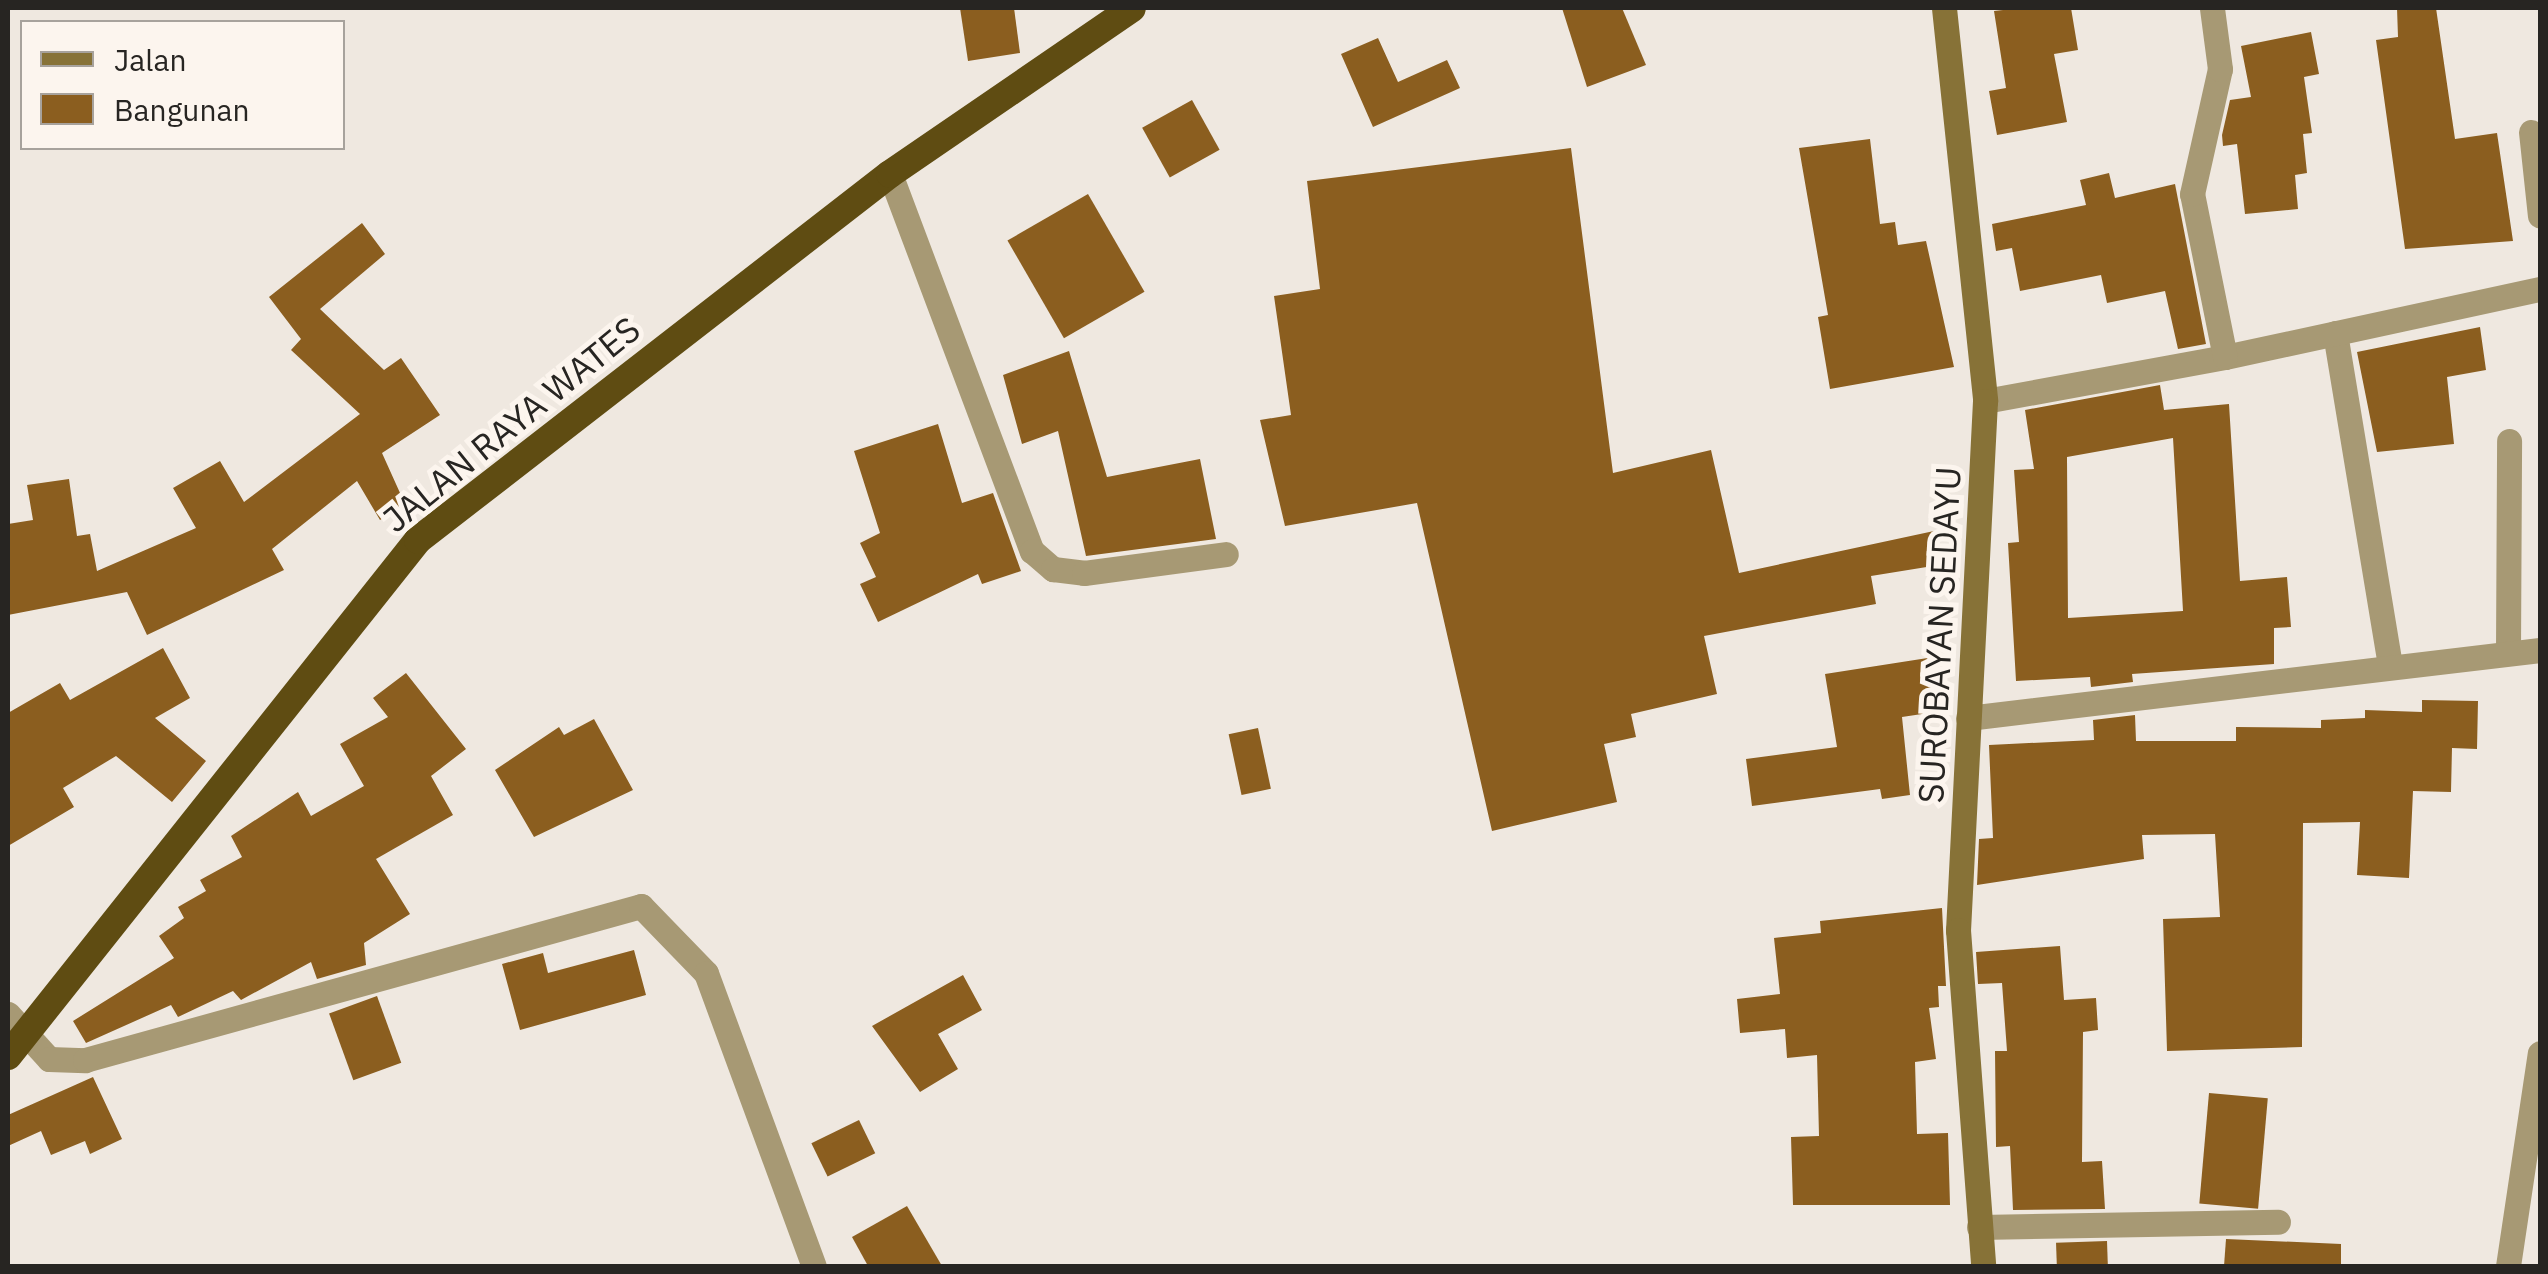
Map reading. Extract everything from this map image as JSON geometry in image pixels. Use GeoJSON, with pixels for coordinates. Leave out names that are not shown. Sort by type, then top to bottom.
{"type":"FeatureCollection","features":[{"type":"Feature","properties":{"kind":"highway","name":"JALAN RAYA WATES"},"geometry":{"type":"LineString","coordinates":[[8,1056],[30,1038],[394,570],[461,504],[890,174],[1132,8]]}},
{"type":"Feature","properties":{"kind":"main road","name":"SUROBAYAN SEDAYU"},"geometry":{"type":"LineString","coordinates":[[1944,8],[1985,401],[1958,930],[1983,1266]]}},
{"type":"Feature","properties":{"kind":"street"},"geometry":{"type":"LineString","coordinates":[[2212,8],[2220,69],[2192,194],[2225,357]]}},
{"type":"Feature","properties":{"kind":"street"},"geometry":{"type":"LineString","coordinates":[[2531,132],[2540,216]]}},
{"type":"Feature","properties":{"kind":"street"},"geometry":{"type":"LineString","coordinates":[[890,174],[1032,552],[1053,568],[1084,573],[1226,554]]}},
{"type":"Feature","properties":{"kind":"street"},"geometry":{"type":"LineString","coordinates":[[1985,401],[2225,357],[2540,289]]}},
{"type":"Feature","properties":{"kind":"street"},"geometry":{"type":"LineString","coordinates":[[2335,333],[2390,665]]}},
{"type":"Feature","properties":{"kind":"street"},"geometry":{"type":"LineString","coordinates":[[2508,650],[2509,441]]}},
{"type":"Feature","properties":{"kind":"street"},"geometry":{"type":"LineString","coordinates":[[1968,718],[2508,650],[2540,650]]}},
{"type":"Feature","properties":{"kind":"street"},"geometry":{"type":"LineString","coordinates":[[8,1014],[49,1059],[85,1060],[640,906],[706,973],[814,1266]]}},
{"type":"Feature","properties":{"kind":"street"},"geometry":{"type":"LineString","coordinates":[[2508,1266],[2540,1052]]}},
{"type":"Feature","properties":{"kind":"street"},"geometry":{"type":"LineString","coordinates":[[1979,1227],[2278,1222]]}},
{"type":"Feature","properties":{"kind":"building"},"geometry":{"type":"Polygon","coordinates":[[[960,8],[1014,8],[1020,53],[968,61],[960,8]]]}},
{"type":"Feature","properties":{"kind":"building"},"geometry":{"type":"Polygon","coordinates":[[[1562,8],[1622,8],[1646,65],[1587,87],[1562,8]]]}},
{"type":"Feature","properties":{"kind":"building"},"geometry":{"type":"Polygon","coordinates":[[[2071,8],[2078,50],[2054,54],[2067,122],[1997,135],[1989,91],[2006,88],[1994,11],[2071,8]]]}},
{"type":"Feature","properties":{"kind":"building"},"geometry":{"type":"Polygon","coordinates":[[[2397,8],[2436,8],[2455,139],[2497,133],[2513,241],[2405,249],[2376,40],[2398,37],[2397,8]]]}},
{"type":"Feature","properties":{"kind":"building"},"geometry":{"type":"Polygon","coordinates":[[[2311,32],[2319,74],[2304,77],[2312,133],[2303,134],[2307,173],[2295,175],[2298,209],[2245,214],[2237,144],[2223,146],[2222,135],[2230,100],[2251,97],[2241,46],[2311,32]]]}},
{"type":"Feature","properties":{"kind":"building"},"geometry":{"type":"Polygon","coordinates":[[[1378,38],[1398,82],[1447,60],[1460,88],[1373,127],[1341,54],[1378,38]]]}},
{"type":"Feature","properties":{"kind":"building"},"geometry":{"type":"Polygon","coordinates":[[[1192,100],[1220,150],[1170,177],[1142,128],[1192,100]]]}},
{"type":"Feature","properties":{"kind":"building"},"geometry":{"type":"Polygon","coordinates":[[[1870,139],[1880,224],[1895,222],[1898,245],[1926,241],[1954,367],[1830,389],[1818,317],[1828,315],[1799,148],[1870,139]]]}},
{"type":"Feature","properties":{"kind":"building"},"geometry":{"type":"Polygon","coordinates":[[[1571,148],[1613,473],[1711,450],[1739,573],[1934,531],[1939,565],[1871,576],[1876,604],[1704,636],[1717,694],[1631,714],[1636,737],[1604,744],[1617,802],[1492,831],[1417,503],[1285,526],[1260,420],[1291,415],[1274,296],[1320,289],[1307,181],[1571,148]]]}},
{"type":"Feature","properties":{"kind":"building"},"geometry":{"type":"Polygon","coordinates":[[[2109,173],[2115,198],[2175,184],[2206,344],[2178,349],[2165,291],[2107,303],[2101,275],[2020,291],[2012,248],[1996,251],[1992,224],[2086,205],[2080,180],[2109,173]]]}},
{"type":"Feature","properties":{"kind":"building"},"geometry":{"type":"Polygon","coordinates":[[[1088,194],[1144,292],[1064,338],[1007,241],[1088,194]]]}},
{"type":"Feature","properties":{"kind":"building"},"geometry":{"type":"Polygon","coordinates":[[[362,223],[385,254],[320,309],[384,370],[401,358],[440,415],[382,453],[405,504],[380,520],[357,481],[272,549],[284,570],[147,635],[127,592],[8,615],[8,524],[33,520],[27,485],[69,479],[77,536],[90,534],[97,571],[196,528],[173,488],[220,461],[244,502],[360,414],[291,350],[301,339],[269,297],[362,223]]]}},
{"type":"Feature","properties":{"kind":"building"},"geometry":{"type":"Polygon","coordinates":[[[2480,327],[2486,370],[2447,377],[2454,444],[2377,452],[2357,352],[2480,327]]]}},
{"type":"Feature","properties":{"kind":"building"},"geometry":{"type":"Polygon","coordinates":[[[1069,351],[1107,477],[1200,459],[1216,539],[1086,556],[1058,431],[1022,444],[1003,375],[1069,351]]]}},
{"type":"Feature","properties":{"kind":"building"},"geometry":{"type":"Polygon","coordinates":[[[2160,385],[2164,410],[2229,404],[2240,581],[2287,577],[2291,627],[2274,628],[2274,664],[2132,674],[2133,682],[2091,687],[2090,677],[2016,681],[2008,543],[2019,542],[2014,470],[2034,469],[2025,410],[2160,385]],[[2173,438],[2067,457],[2068,618],[2183,611],[2173,438]]]}},
{"type":"Feature","properties":{"kind":"building"},"geometry":{"type":"Polygon","coordinates":[[[938,424],[962,503],[993,493],[1021,571],[982,584],[978,574],[878,622],[860,584],[876,577],[860,543],[880,533],[854,451],[938,424]]]}},
{"type":"Feature","properties":{"kind":"building"},"geometry":{"type":"Polygon","coordinates":[[[163,648],[190,698],[155,718],[206,761],[172,802],[116,756],[63,788],[74,807],[8,846],[8,713],[60,683],[70,700],[163,648]]]}},
{"type":"Feature","properties":{"kind":"building"},"geometry":{"type":"Polygon","coordinates":[[[1934,657],[1942,711],[1902,717],[1910,795],[1882,799],[1880,789],[1752,806],[1746,759],[1837,747],[1825,674],[1934,657]]]}},
{"type":"Feature","properties":{"kind":"building"},"geometry":{"type":"Polygon","coordinates":[[[406,673],[466,749],[431,776],[453,815],[376,859],[410,914],[364,943],[366,965],[317,979],[311,962],[241,1000],[233,991],[178,1017],[171,1005],[86,1043],[73,1021],[174,958],[159,936],[184,918],[178,907],[206,891],[200,880],[242,857],[231,836],[298,792],[311,816],[364,786],[340,744],[388,717],[373,698],[406,673]]]}},
{"type":"Feature","properties":{"kind":"building"},"geometry":{"type":"Polygon","coordinates":[[[2422,700],[2478,701],[2477,749],[2452,748],[2451,792],[2413,791],[2409,878],[2357,875],[2360,822],[2303,823],[2302,1047],[2167,1051],[2163,919],[2220,917],[2215,834],[2142,835],[2144,859],[1977,885],[1979,839],[1993,838],[1989,745],[2094,740],[2093,720],[2135,715],[2136,741],[2236,741],[2236,727],[2321,728],[2321,720],[2365,718],[2365,710],[2422,712],[2422,700]]]}},
{"type":"Feature","properties":{"kind":"building"},"geometry":{"type":"Polygon","coordinates":[[[594,719],[633,790],[534,837],[495,770],[559,727],[564,735],[594,719]]]}},
{"type":"Feature","properties":{"kind":"building"},"geometry":{"type":"Polygon","coordinates":[[[1258,728],[1271,789],[1242,795],[1229,734],[1258,728]]]}},
{"type":"Feature","properties":{"kind":"building"},"geometry":{"type":"Polygon","coordinates":[[[1942,908],[1946,986],[1938,986],[1939,1007],[1929,1008],[1936,1059],[1915,1062],[1917,1134],[1948,1133],[1950,1205],[1793,1205],[1791,1137],[1819,1136],[1817,1055],[1787,1058],[1785,1029],[1740,1033],[1737,999],[1780,994],[1774,938],[1821,933],[1820,921],[1942,908]]]}},
{"type":"Feature","properties":{"kind":"building"},"geometry":{"type":"Polygon","coordinates":[[[2060,946],[2064,1000],[2096,998],[2098,1030],[2083,1032],[2082,1162],[2102,1161],[2105,1209],[2013,1210],[2010,1146],[1996,1147],[1995,1051],[2007,1051],[2002,983],[1978,984],[1976,952],[2060,946]]]}},
{"type":"Feature","properties":{"kind":"building"},"geometry":{"type":"Polygon","coordinates":[[[634,950],[646,995],[520,1030],[502,964],[543,953],[548,973],[634,950]]]}},
{"type":"Feature","properties":{"kind":"building"},"geometry":{"type":"Polygon","coordinates":[[[963,975],[982,1010],[938,1034],[958,1069],[920,1092],[872,1026],[963,975]]]}},
{"type":"Feature","properties":{"kind":"building"},"geometry":{"type":"Polygon","coordinates":[[[377,996],[401,1063],[353,1080],[329,1013],[377,996]]]}},
{"type":"Feature","properties":{"kind":"building"},"geometry":{"type":"Polygon","coordinates":[[[93,1077],[122,1139],[90,1154],[85,1141],[51,1155],[41,1131],[8,1146],[8,1115],[93,1077]]]}},
{"type":"Feature","properties":{"kind":"building"},"geometry":{"type":"Polygon","coordinates":[[[2209,1093],[2268,1098],[2258,1209],[2199,1204],[2209,1093]]]}},
{"type":"Feature","properties":{"kind":"building"},"geometry":{"type":"Polygon","coordinates":[[[859,1120],[875,1153],[828,1176],[811,1143],[859,1120]]]}},
{"type":"Feature","properties":{"kind":"building"},"geometry":{"type":"Polygon","coordinates":[[[907,1206],[942,1266],[868,1266],[852,1237],[907,1206]]]}},
{"type":"Feature","properties":{"kind":"building"},"geometry":{"type":"Polygon","coordinates":[[[2226,1239],[2341,1244],[2341,1266],[2224,1266],[2226,1239]]]}},
{"type":"Feature","properties":{"kind":"building"},"geometry":{"type":"Polygon","coordinates":[[[2107,1241],[2108,1266],[2057,1266],[2056,1243],[2107,1241]]]}}]}
